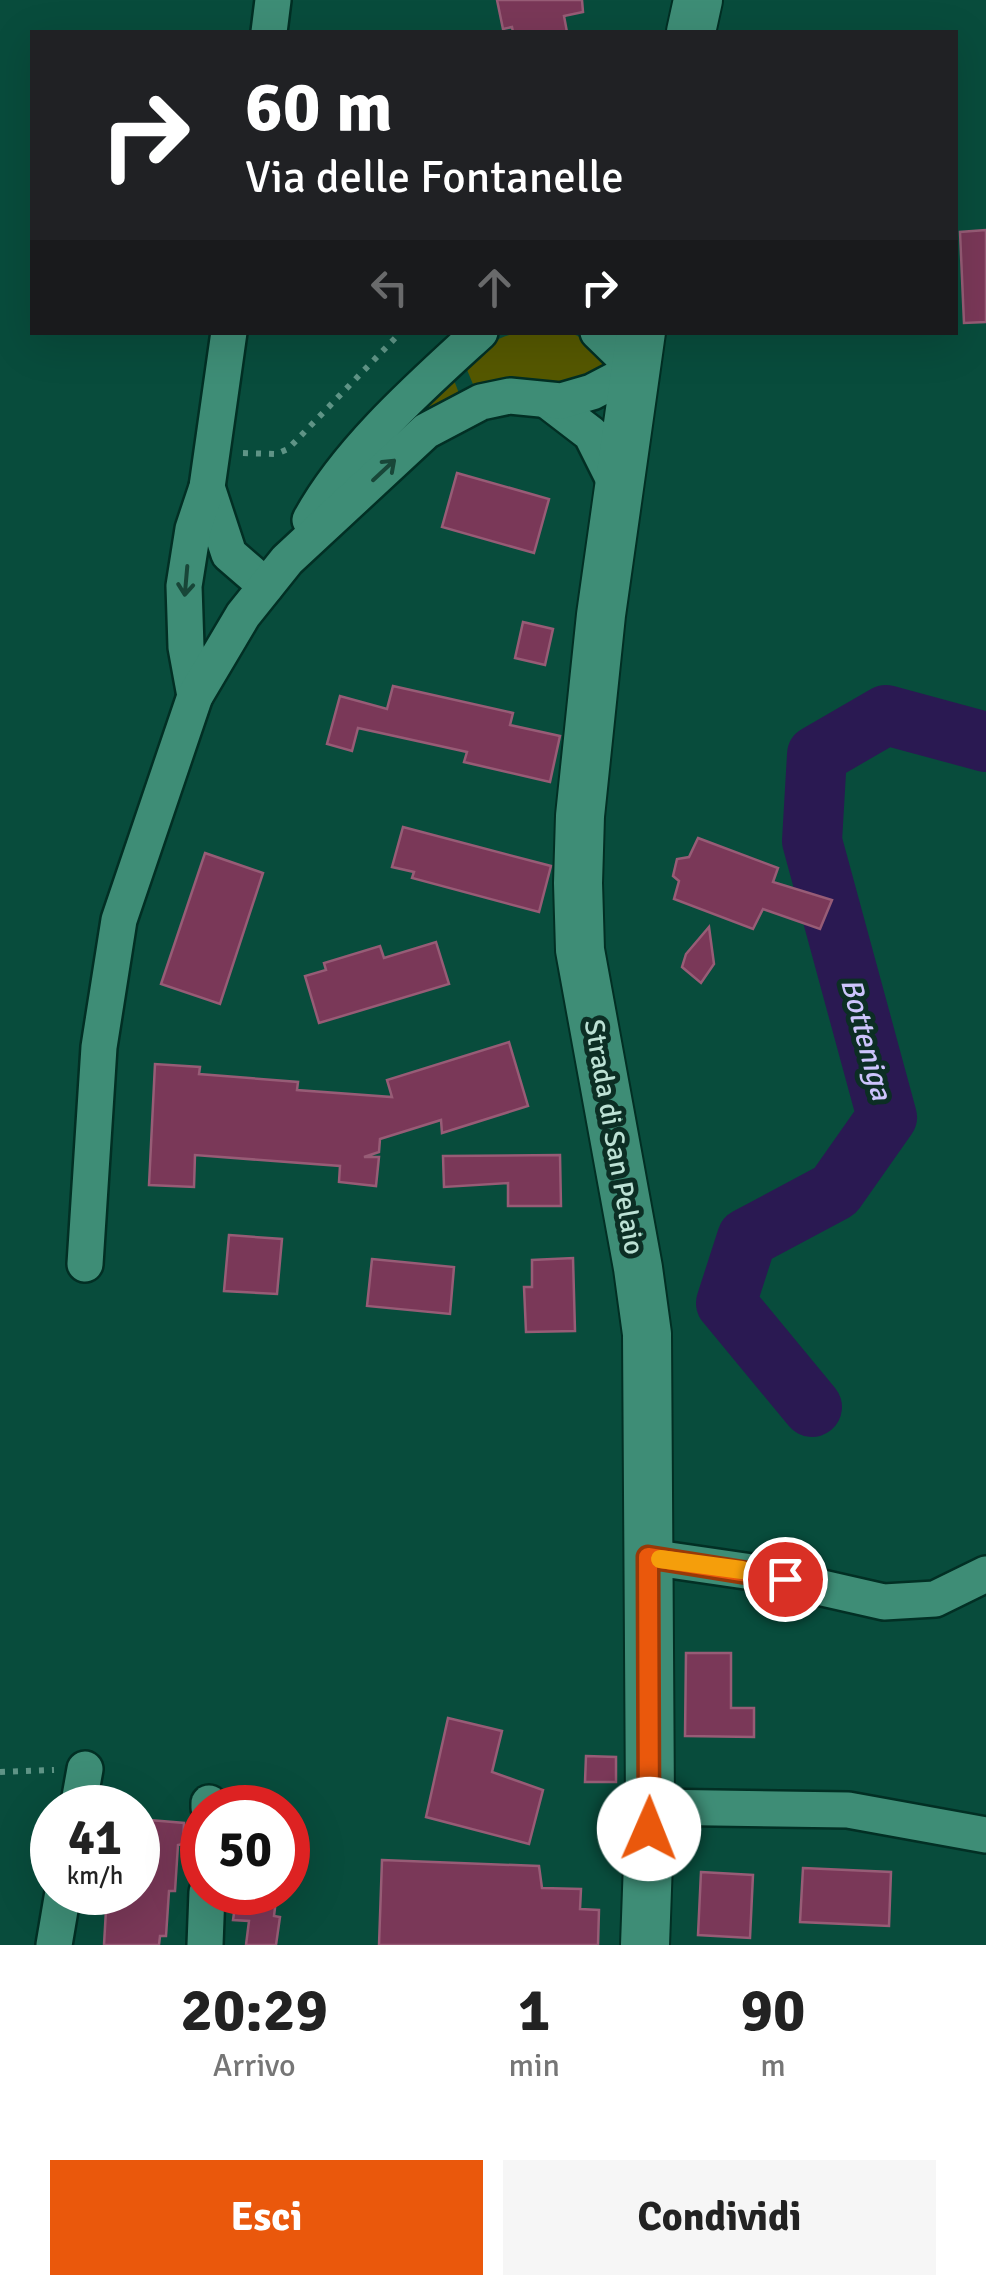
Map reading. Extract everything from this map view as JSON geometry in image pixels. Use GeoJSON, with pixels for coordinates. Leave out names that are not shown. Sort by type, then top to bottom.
{"type":"FeatureCollection","features":[{"type":"Feature","properties":{"kind":"main road","name":"Strada di San Pelaio"},"geometry":{"type":"LineString","coordinates":[[638,351],[601,615],[580,816],[578,882],[580,950],[647,1334],[650,1807],[645,1945]]}},
{"type":"Feature","properties":{"kind":"street"},"geometry":{"type":"LineString","coordinates":[[269,30],[273,0]]}},
{"type":"Feature","properties":{"kind":"street"},"geometry":{"type":"LineString","coordinates":[[195,696],[186,647],[184,586],[192,530],[207,486],[229,335]]}},
{"type":"Feature","properties":{"kind":"street"},"geometry":{"type":"LineString","coordinates":[[276,573],[321,499],[388,421],[478,335]]}},
{"type":"Feature","properties":{"kind":"street"},"geometry":{"type":"LineString","coordinates":[[85,1264],[99,1047],[118,920],[195,696],[242,615],[276,573],[426,431],[482,402],[510,396],[548,401],[577,397],[638,351],[604,335]]}},
{"type":"Feature","properties":{"kind":"street"},"geometry":{"type":"LineString","coordinates":[[548,401],[591,434],[618,488]]}},
{"type":"Feature","properties":{"kind":"street"},"geometry":{"type":"LineString","coordinates":[[207,486],[229,554],[276,573]]}},
{"type":"Feature","properties":{"kind":"street"},"geometry":{"type":"LineString","coordinates":[[648,1557],[752,1572],[884,1602],[935,1599],[986,1574]]}},
{"type":"Feature","properties":{"kind":"street"},"geometry":{"type":"LineString","coordinates":[[82,1785],[85,1769]]}},
{"type":"Feature","properties":{"kind":"street"},"geometry":{"type":"LineString","coordinates":[[650,1807],[848,1810],[986,1835]]}},
{"type":"Feature","properties":{"kind":"street"},"geometry":{"type":"LineString","coordinates":[[54,1945],[59,1915]]}},
{"type":"Feature","properties":{"kind":"street"},"geometry":{"type":"LineString","coordinates":[[205,1945],[206,1915]]}},
{"type":"Feature","properties":{"kind":"path"},"geometry":{"type":"LineString","coordinates":[[213,449],[262,455],[288,449],[398,335]]}},
{"type":"Feature","properties":{"kind":"path"},"geometry":{"type":"LineString","coordinates":[[0,1772],[85,1769]]}},
{"type":"Feature","properties":{"kind":"shaded area"},"geometry":{"type":"Polygon","coordinates":[[[575,335],[584,339],[607,365],[575,385],[475,389],[465,365],[502,338],[575,335]]]}},
{"type":"Feature","properties":{"kind":"shaded area"},"geometry":{"type":"Polygon","coordinates":[[[452,375],[460,396],[398,441],[397,429],[452,375]]]}},
{"type":"Feature","properties":{"kind":"building"},"geometry":{"type":"Polygon","coordinates":[[[497,0],[582,0],[583,12],[564,16],[567,30],[503,29],[497,0]]]}},
{"type":"Feature","properties":{"kind":"building"},"geometry":{"type":"Polygon","coordinates":[[[986,230],[986,322],[964,323],[960,232],[986,230]]]}},
{"type":"Feature","properties":{"kind":"building"},"geometry":{"type":"Polygon","coordinates":[[[457,473],[549,499],[534,553],[442,527],[457,473]]]}},
{"type":"Feature","properties":{"kind":"building"},"geometry":{"type":"Polygon","coordinates":[[[523,622],[553,629],[545,665],[515,658],[523,622]]]}},
{"type":"Feature","properties":{"kind":"building"},"geometry":{"type":"Polygon","coordinates":[[[393,686],[513,713],[510,725],[560,736],[550,782],[464,762],[467,752],[358,728],[352,751],[327,744],[340,696],[387,709],[393,686]]]}},
{"type":"Feature","properties":{"kind":"building"},"geometry":{"type":"Polygon","coordinates":[[[403,827],[551,866],[539,912],[412,878],[414,872],[392,867],[403,827]]]}},
{"type":"Feature","properties":{"kind":"building"},"geometry":{"type":"Polygon","coordinates":[[[698,838],[778,868],[773,882],[832,900],[820,929],[763,909],[753,929],[674,899],[679,881],[673,876],[677,859],[689,857],[698,838]]]}},
{"type":"Feature","properties":{"kind":"building"},"geometry":{"type":"Polygon","coordinates":[[[205,853],[263,873],[220,1004],[161,984],[205,853]]]}},
{"type":"Feature","properties":{"kind":"building"},"geometry":{"type":"Polygon","coordinates":[[[709,927],[714,964],[701,983],[682,967],[686,954],[709,927]]]}},
{"type":"Feature","properties":{"kind":"building"},"geometry":{"type":"Polygon","coordinates":[[[436,942],[449,984],[319,1023],[305,976],[326,970],[324,963],[380,946],[384,958],[436,942]]]}},
{"type":"Feature","properties":{"kind":"building"},"geometry":{"type":"Polygon","coordinates":[[[509,1042],[528,1106],[442,1133],[441,1120],[380,1139],[379,1152],[364,1157],[379,1157],[376,1186],[339,1182],[340,1166],[195,1155],[194,1187],[149,1185],[155,1064],[200,1067],[199,1074],[298,1082],[297,1090],[392,1097],[387,1080],[509,1042]]]}},
{"type":"Feature","properties":{"kind":"building"},"geometry":{"type":"Polygon","coordinates":[[[560,1155],[561,1206],[508,1206],[508,1183],[444,1187],[443,1156],[560,1155]]]}},
{"type":"Feature","properties":{"kind":"building"},"geometry":{"type":"Polygon","coordinates":[[[229,1235],[282,1239],[277,1294],[224,1291],[229,1235]]]}},
{"type":"Feature","properties":{"kind":"building"},"geometry":{"type":"Polygon","coordinates":[[[573,1258],[575,1331],[526,1332],[524,1287],[532,1287],[532,1260],[573,1258]]]}},
{"type":"Feature","properties":{"kind":"building"},"geometry":{"type":"Polygon","coordinates":[[[372,1259],[454,1267],[450,1314],[367,1306],[372,1259]]]}},
{"type":"Feature","properties":{"kind":"building"},"geometry":{"type":"Polygon","coordinates":[[[686,1653],[731,1653],[731,1708],[754,1708],[754,1737],[685,1736],[686,1653]]]}},
{"type":"Feature","properties":{"kind":"building"},"geometry":{"type":"Polygon","coordinates":[[[448,1718],[502,1731],[492,1772],[543,1790],[529,1844],[426,1817],[448,1718]]]}},
{"type":"Feature","properties":{"kind":"building"},"geometry":{"type":"Polygon","coordinates":[[[586,1756],[616,1757],[616,1782],[585,1782],[586,1756]]]}},
{"type":"Feature","properties":{"kind":"building"},"geometry":{"type":"Polygon","coordinates":[[[160,1821],[180,1823],[175,1891],[169,1891],[166,1936],[160,1936],[159,1945],[104,1945],[106,1915],[160,1915],[160,1821]]]}},
{"type":"Feature","properties":{"kind":"building"},"geometry":{"type":"Polygon","coordinates":[[[382,1860],[539,1866],[542,1888],[581,1889],[580,1909],[599,1910],[598,1945],[379,1945],[382,1860]]]}},
{"type":"Feature","properties":{"kind":"building"},"geometry":{"type":"Polygon","coordinates":[[[803,1868],[891,1872],[889,1926],[800,1922],[803,1868]]]}},
{"type":"Feature","properties":{"kind":"building"},"geometry":{"type":"Polygon","coordinates":[[[701,1872],[753,1875],[750,1938],[698,1935],[701,1872]]]}},
{"type":"Feature","properties":{"kind":"building"},"geometry":{"type":"Polygon","coordinates":[[[234,1915],[280,1917],[276,1945],[246,1945],[249,1921],[233,1920],[234,1915]]]}},
{"type":"Feature","properties":{"kind":"waterway","name":"Botteniga"},"geometry":{"type":"LineString","coordinates":[[812,1407],[726,1303],[747,1238],[835,1191],[887,1117],[812,841],[817,755],[886,715],[986,742]]}},
{"type":"Feature","properties":{"kind":"slow traffic"},"geometry":{"type":"LineString","coordinates":[[660,1559],[742,1570]]}},
{"type":"Feature","properties":{"kind":"route"},"geometry":{"type":"LineString","coordinates":[[649,1829],[648,1557],[785,1579]]}}]}
